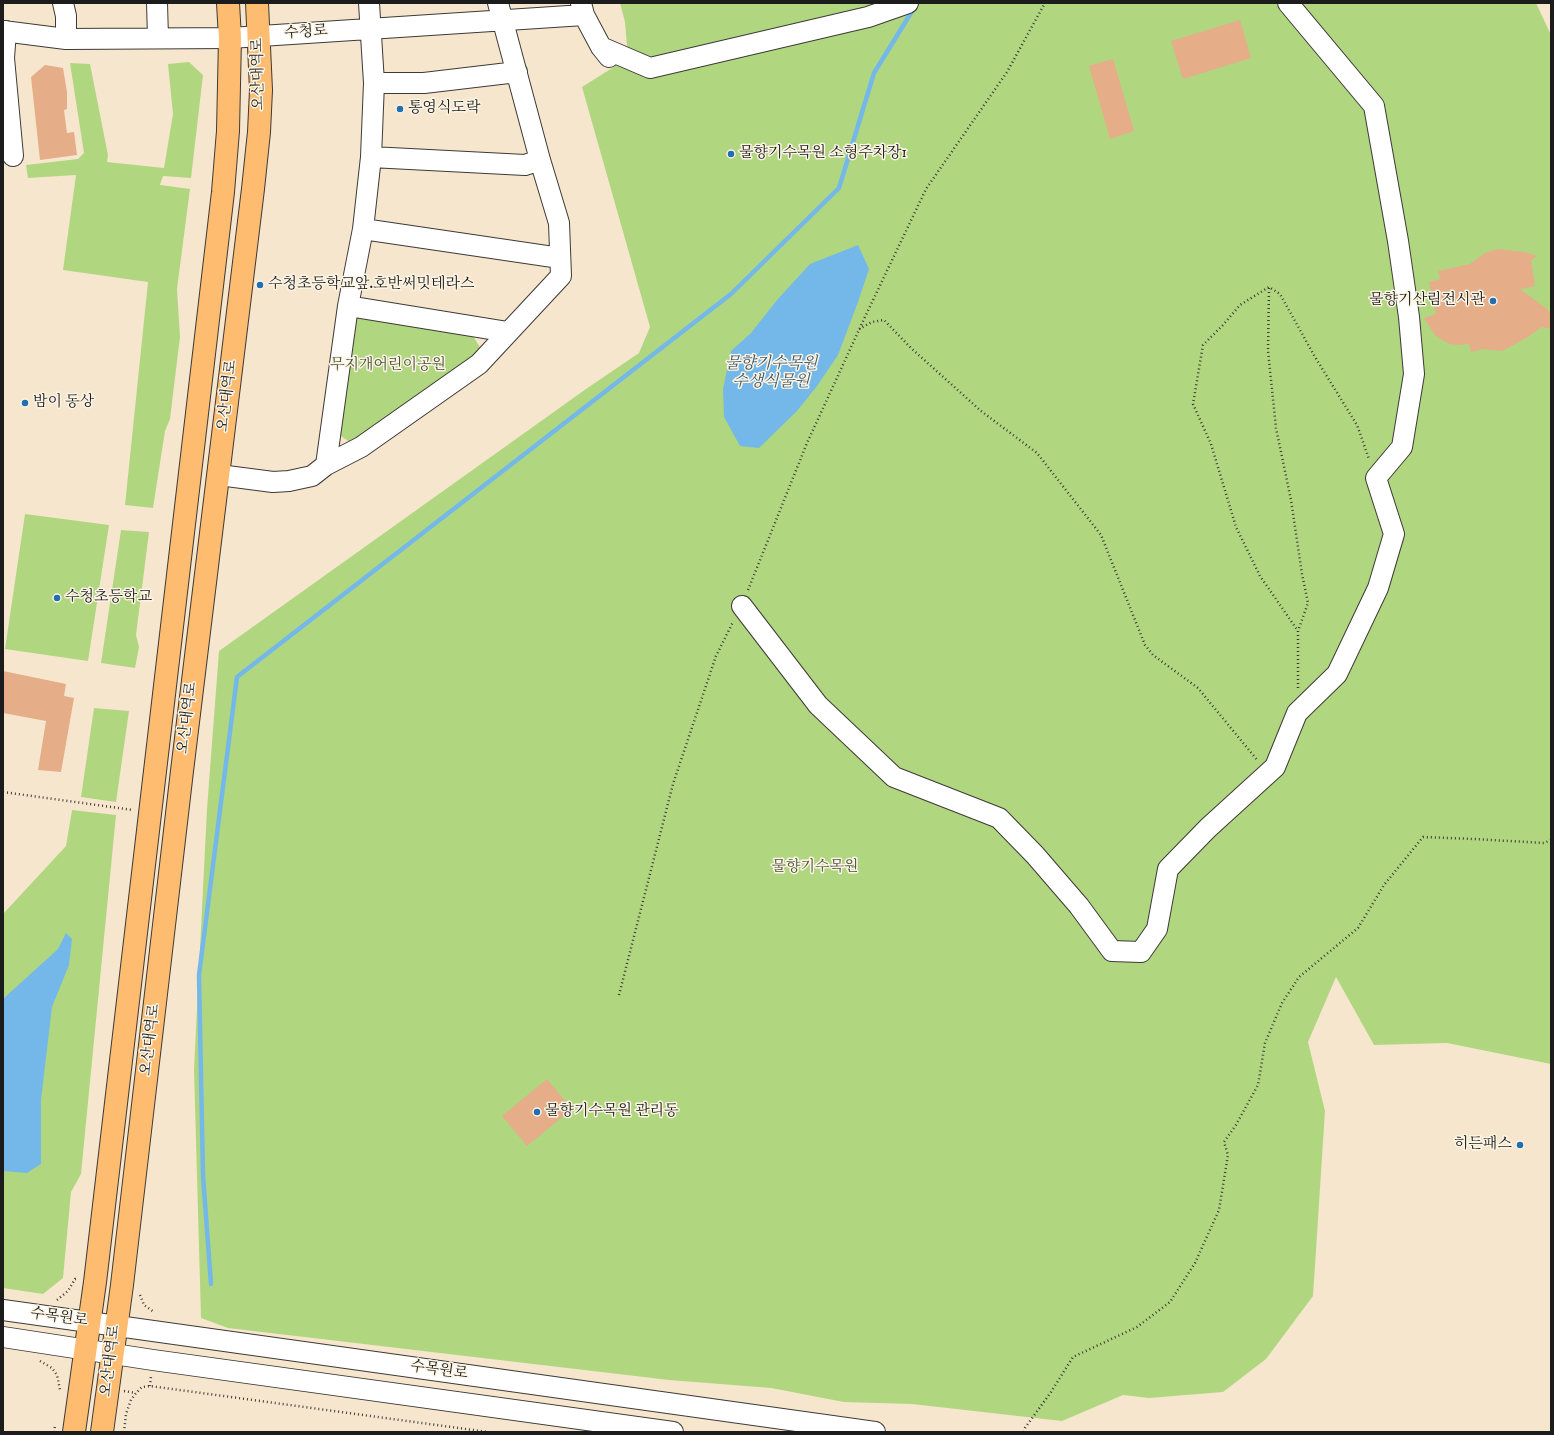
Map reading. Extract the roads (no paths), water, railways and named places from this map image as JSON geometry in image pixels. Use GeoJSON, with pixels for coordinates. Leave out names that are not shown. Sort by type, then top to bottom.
{"type":"FeatureCollection","features":[{"type":"Feature","properties":{"kind":"main road","name":"오산대역로"},"geometry":{"type":"LineString","coordinates":[[65,1429],[85,1350],[89,1322],[223,192],[228,130],[230,38],[228,3]]}},
{"type":"Feature","properties":{"kind":"main road","name":"오산대역로"},"geometry":{"type":"LineString","coordinates":[[102,1432],[122,1285],[259,132],[261,90],[257,3]]}},
{"type":"Feature","properties":{"kind":"street"},"geometry":{"type":"LineString","coordinates":[[63,3],[66,16],[66,39]]}},
{"type":"Feature","properties":{"kind":"street"},"geometry":{"type":"LineString","coordinates":[[157,3],[158,38]]}},
{"type":"Feature","properties":{"kind":"street"},"geometry":{"type":"LineString","coordinates":[[326,465],[348,306],[363,229],[371,157],[374,83],[369,3]]}},
{"type":"Feature","properties":{"kind":"street"},"geometry":{"type":"LineString","coordinates":[[601,47],[650,68],[876,14],[908,3]]}},
{"type":"Feature","properties":{"kind":"street"},"geometry":{"type":"LineString","coordinates":[[742,606],[818,705],[888,772],[894,777],[999,818],[1035,855],[1079,906],[1112,951],[1141,952],[1157,929],[1168,869],[1208,828],[1275,767],[1298,713],[1337,674],[1378,588],[1394,534],[1376,478],[1402,447],[1414,374],[1409,316],[1398,241],[1374,106],[1288,3]]}},
{"type":"Feature","properties":{"kind":"street"},"geometry":{"type":"LineString","coordinates":[[583,9],[601,47],[619,70]]}},
{"type":"Feature","properties":{"kind":"street","name":"수청로"},"geometry":{"type":"LineString","coordinates":[[5,31],[66,39],[230,38],[371,29],[501,11],[583,9]]}},
{"type":"Feature","properties":{"kind":"street"},"geometry":{"type":"LineString","coordinates":[[219,475],[273,482],[289,481],[312,476],[326,465],[361,447],[479,364],[561,276],[559,223],[540,160],[501,11]]}},
{"type":"Feature","properties":{"kind":"street"},"geometry":{"type":"LineString","coordinates":[[5,31],[4,58],[13,156]]}},
{"type":"Feature","properties":{"kind":"street"},"geometry":{"type":"LineString","coordinates":[[374,83],[424,83],[516,72]]}},
{"type":"Feature","properties":{"kind":"street"},"geometry":{"type":"LineString","coordinates":[[371,157],[526,165],[540,160]]}},
{"type":"Feature","properties":{"kind":"street"},"geometry":{"type":"LineString","coordinates":[[363,229],[560,258]]}},
{"type":"Feature","properties":{"kind":"street"},"geometry":{"type":"LineString","coordinates":[[348,306],[508,332]]}},
{"type":"Feature","properties":{"kind":"street","name":"수목원로"},"geometry":{"type":"LineString","coordinates":[[3,1310],[875,1432]]}},
{"type":"Feature","properties":{"kind":"street","name":"수목원로"},"geometry":{"type":"LineString","coordinates":[[3,1337],[113,1354],[673,1432]]}},
{"type":"Feature","properties":{"kind":"water","name":"물향기수목원 수생식물원"},"geometry":{"type":"Polygon","coordinates":[[[858,245],[869,269],[838,355],[817,386],[797,411],[759,448],[740,446],[724,417],[723,389],[731,351],[751,333],[777,300],[810,264],[858,245]]]}},
{"type":"Feature","properties":{"kind":"water"},"geometry":{"type":"Polygon","coordinates":[[[66,933],[72,939],[69,965],[52,1007],[41,1100],[41,1164],[27,1173],[3,1171],[3,999],[58,949],[66,933]]]}},
{"type":"Feature","properties":{"kind":"waterway"},"geometry":{"type":"LineString","coordinates":[[211,1284],[203,1176],[199,975],[237,677],[731,294],[839,188],[874,73],[914,8]]}},
{"type":"Feature","properties":{"kind":"place","name":"통영식도락"},"geometry":{"type":"Point","coordinates":[400,109]}},
{"type":"Feature","properties":{"kind":"place","name":"물향기수목원 소형주차장1"},"geometry":{"type":"Point","coordinates":[731,154]}},
{"type":"Feature","properties":{"kind":"place","name":"수청초등학교앞.호반써밋테라스"},"geometry":{"type":"Point","coordinates":[260,285]}},
{"type":"Feature","properties":{"kind":"place","name":"물향기산림전시관"},"geometry":{"type":"Point","coordinates":[1493,301]}},
{"type":"Feature","properties":{"kind":"place","name":"밤이 동상"},"geometry":{"type":"Point","coordinates":[25,403]}},
{"type":"Feature","properties":{"kind":"place","name":"수청초등학교"},"geometry":{"type":"Point","coordinates":[57,598]}},
{"type":"Feature","properties":{"kind":"place","name":"물향기수목원 관리동"},"geometry":{"type":"Point","coordinates":[537,1112]}},
{"type":"Feature","properties":{"kind":"place","name":"히든패스"},"geometry":{"type":"Point","coordinates":[1520,1145]}},
{"type":"Feature","properties":{"kind":"park label","name":"무지개어린이공원"},"geometry":{"type":"Point","coordinates":[388,366]}},
{"type":"Feature","properties":{"kind":"park label","name":"물향기수목원"},"geometry":{"type":"Point","coordinates":[815,868]}}]}
